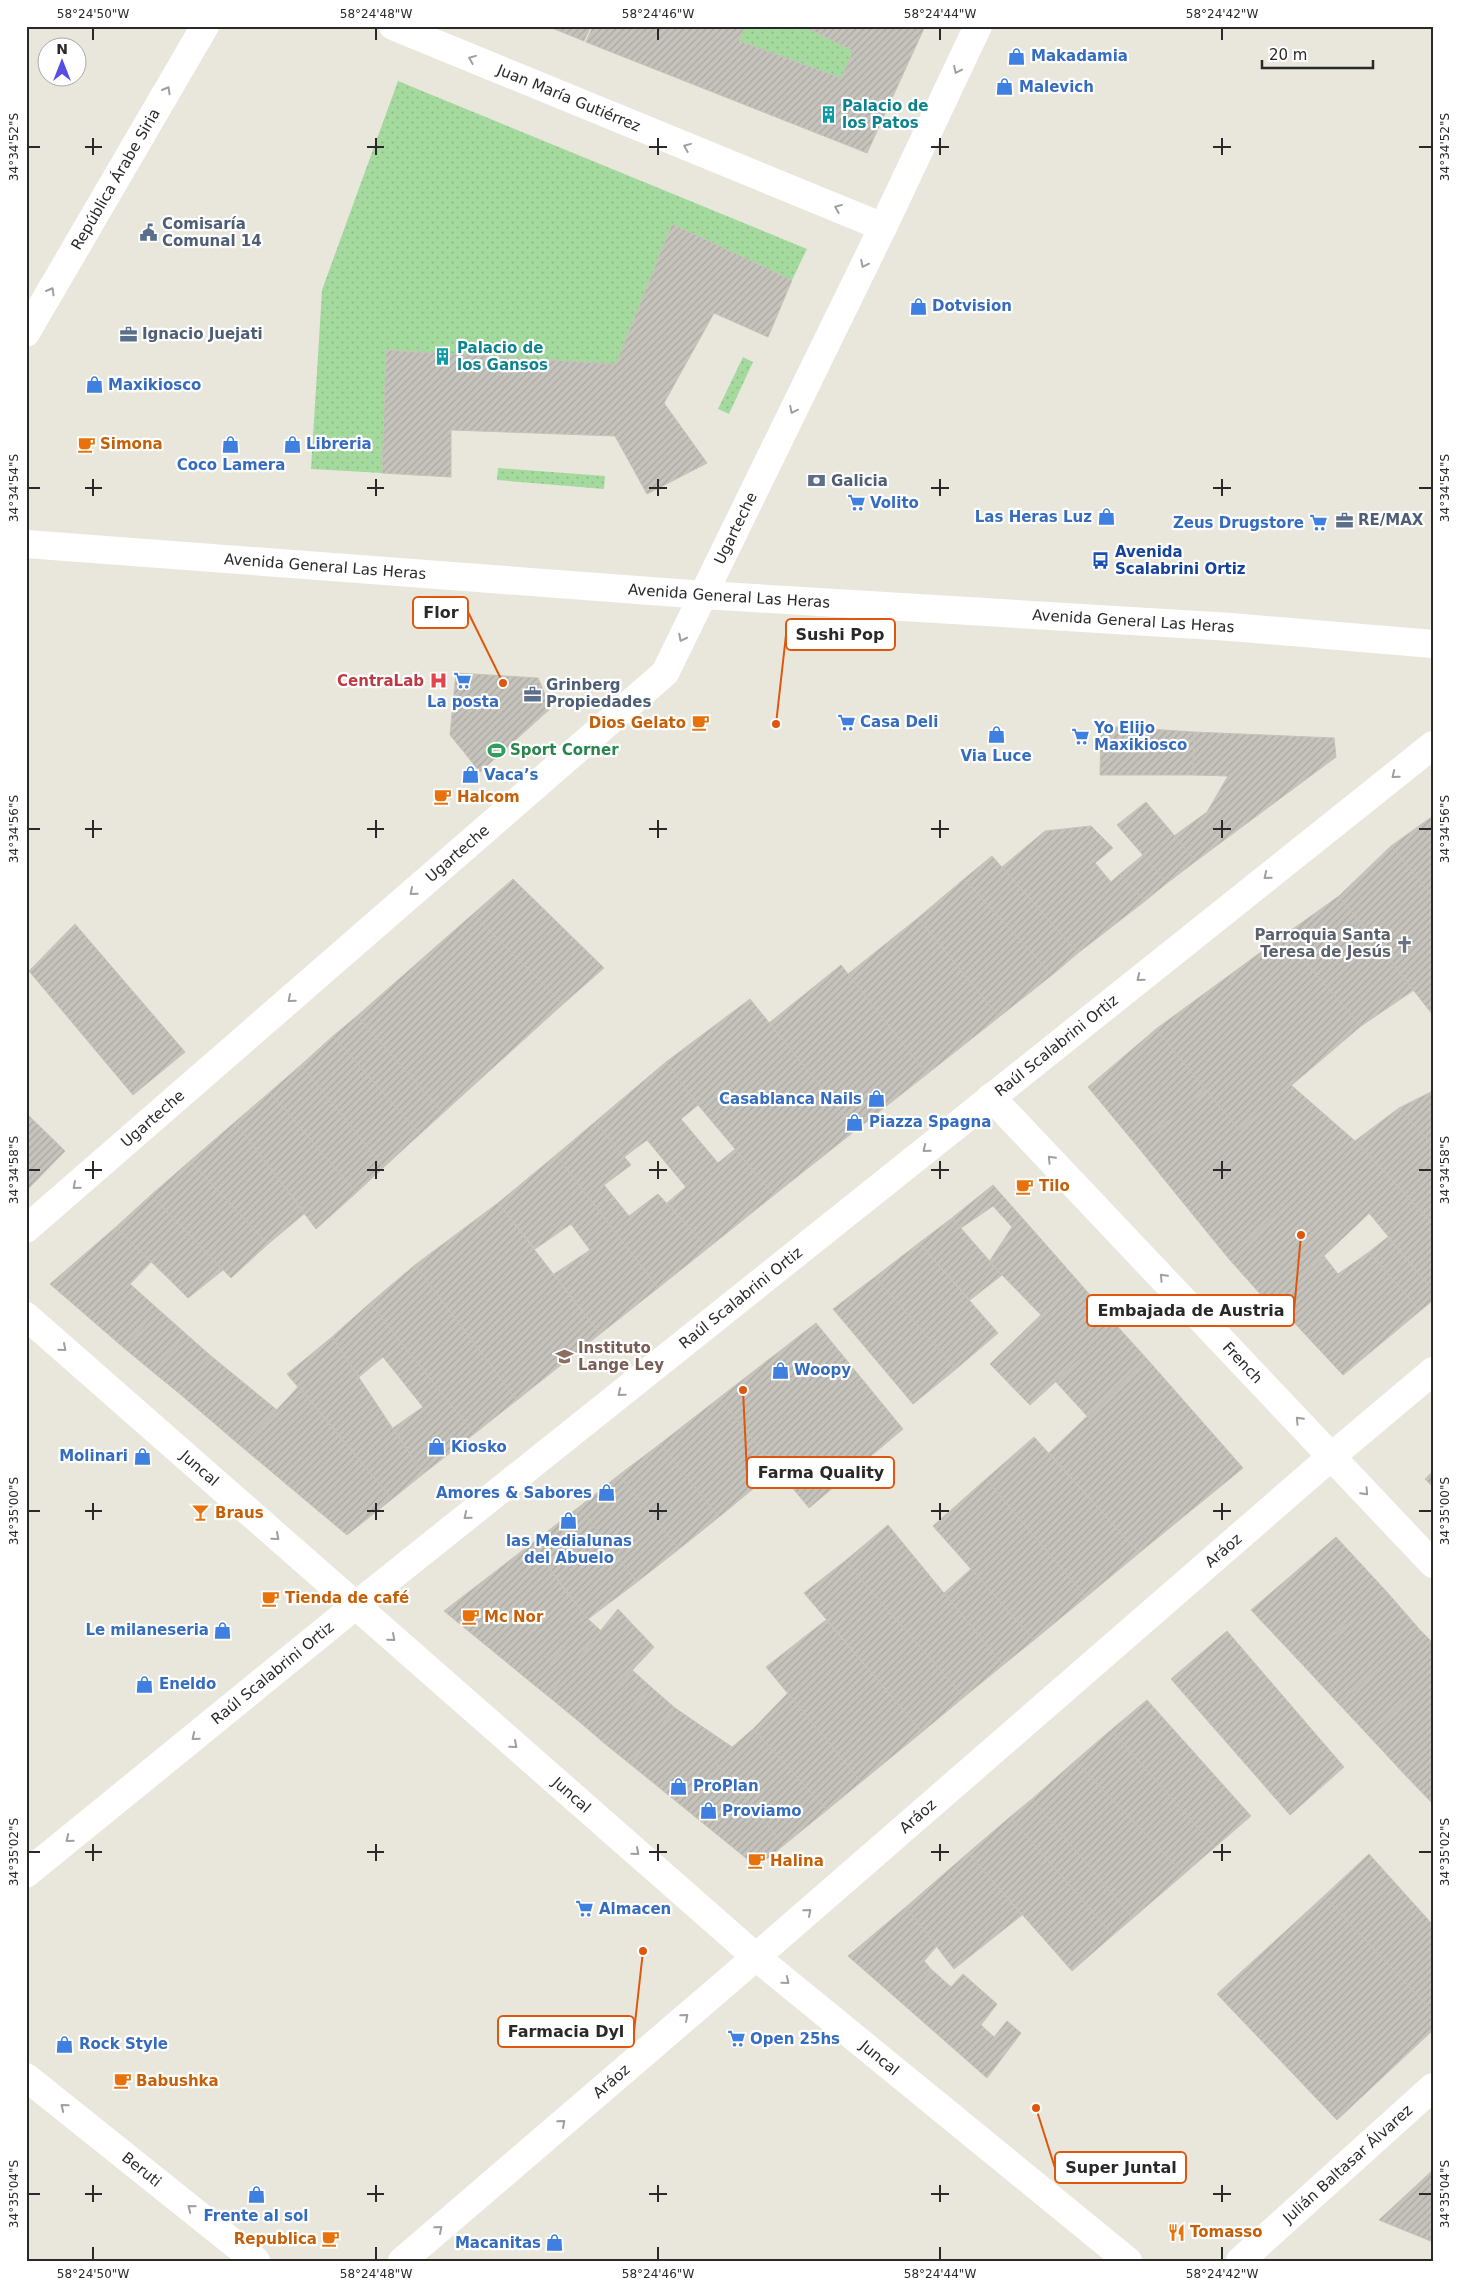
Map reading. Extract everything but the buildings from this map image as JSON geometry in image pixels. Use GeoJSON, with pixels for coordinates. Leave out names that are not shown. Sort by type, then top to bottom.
{"type":"FeatureCollection","features":[{"type":"Feature","properties":{"kind":"street","name":"República Árabe Siria"},"geometry":{"type":"LineString","coordinates":[[26,333],[205,26]]}},
{"type":"Feature","properties":{"kind":"street","name":"Juan María Gutiérrez"},"geometry":{"type":"LineString","coordinates":[[393,26],[883,227]]}},
{"type":"Feature","properties":{"kind":"street","name":"Ugarteche"},"geometry":{"type":"LineString","coordinates":[[26,1229],[665,673],[883,227],[978,26]]}},
{"type":"Feature","properties":{"kind":"street","name":"Avenida General Las Heras"},"geometry":{"type":"LineString","coordinates":[[26,544],[704,595],[1231,627],[1433,644]]}},
{"type":"Feature","properties":{"kind":"street","name":"Raúl Scalabrini Ortiz"},"geometry":{"type":"LineString","coordinates":[[26,1874],[355,1606],[991,1096],[1433,745]]}},
{"type":"Feature","properties":{"kind":"street","name":"French"},"geometry":{"type":"LineString","coordinates":[[991,1096],[1433,1564]]}},
{"type":"Feature","properties":{"kind":"street","name":"Juncal"},"geometry":{"type":"LineString","coordinates":[[26,1316],[756,1957],[1128,2261]]}},
{"type":"Feature","properties":{"kind":"street","name":"Aráoz"},"geometry":{"type":"LineString","coordinates":[[402,2261],[756,1957],[1332,1456],[1433,1371]]}},
{"type":"Feature","properties":{"kind":"street","name":"Beruti"},"geometry":{"type":"LineString","coordinates":[[26,2077],[256,2261]]}},
{"type":"Feature","properties":{"kind":"street","name":"Julián Baltasar Álvarez"},"geometry":{"type":"LineString","coordinates":[[1240,2261],[1433,2087]]}},
{"type":"Feature","properties":{"kind":"green space"},"geometry":{"type":"Polygon","coordinates":[[[745,26],[803,26],[853,51],[841,78],[739,41],[745,26]]]}},
{"type":"Feature","properties":{"kind":"green space"},"geometry":{"type":"Polygon","coordinates":[[[398,81],[807,249],[792,280],[672,224],[616,364],[386,350],[382,473],[311,469],[322,290],[398,81]]]}},
{"type":"Feature","properties":{"kind":"green space"},"geometry":{"type":"Polygon","coordinates":[[[743,357],[753,362],[729,414],[718,409],[743,357]]]}},
{"type":"Feature","properties":{"kind":"green space"},"geometry":{"type":"Polygon","coordinates":[[[498,468],[605,476],[604,489],[497,480],[498,468]]]}},
{"type":"Feature","properties":{"kind":"place","name":"Makadamia"},"geometry":{"type":"Point","coordinates":[1017,56]}},
{"type":"Feature","properties":{"kind":"place","name":"Malevich"},"geometry":{"type":"Point","coordinates":[1005,87]}},
{"type":"Feature","properties":{"kind":"place","name":"Palacio de los Patos"},"geometry":{"type":"Point","coordinates":[828,115]}},
{"type":"Feature","properties":{"kind":"place","name":"Comisaría Comunal 14"},"geometry":{"type":"Point","coordinates":[148,233]}},
{"type":"Feature","properties":{"kind":"place","name":"Dotvision"},"geometry":{"type":"Point","coordinates":[918,306]}},
{"type":"Feature","properties":{"kind":"place","name":"Ignacio Juejati"},"geometry":{"type":"Point","coordinates":[128,334]}},
{"type":"Feature","properties":{"kind":"place","name":"Palacio de los Gansos"},"geometry":{"type":"Point","coordinates":[443,357]}},
{"type":"Feature","properties":{"kind":"place","name":"Maxikiosco"},"geometry":{"type":"Point","coordinates":[94,385]}},
{"type":"Feature","properties":{"kind":"place","name":"Simona"},"geometry":{"type":"Point","coordinates":[86,444]}},
{"type":"Feature","properties":{"kind":"place","name":"Coco Lamera"},"geometry":{"type":"Point","coordinates":[231,444]}},
{"type":"Feature","properties":{"kind":"place","name":"Libreria"},"geometry":{"type":"Point","coordinates":[292,444]}},
{"type":"Feature","properties":{"kind":"place","name":"Galicia"},"geometry":{"type":"Point","coordinates":[817,481]}},
{"type":"Feature","properties":{"kind":"place","name":"Volito"},"geometry":{"type":"Point","coordinates":[856,503]}},
{"type":"Feature","properties":{"kind":"place","name":"Las Heras Luz"},"geometry":{"type":"Point","coordinates":[1106,517]}},
{"type":"Feature","properties":{"kind":"place","name":"RE/MAX"},"geometry":{"type":"Point","coordinates":[1344,520]}},
{"type":"Feature","properties":{"kind":"place","name":"Zeus Drugstore"},"geometry":{"type":"Point","coordinates":[1318,523]}},
{"type":"Feature","properties":{"kind":"place","name":"Avenida Scalabrini Ortiz"},"geometry":{"type":"Point","coordinates":[1101,561]}},
{"type":"Feature","properties":{"kind":"place","name":"CentraLab"},"geometry":{"type":"Point","coordinates":[438,681]}},
{"type":"Feature","properties":{"kind":"place","name":"La posta"},"geometry":{"type":"Point","coordinates":[463,681]}},
{"type":"Feature","properties":{"kind":"place","name":"Flor"},"geometry":{"type":"Point","coordinates":[503,683]}},
{"type":"Feature","properties":{"kind":"place","name":"Grinberg Propiedades"},"geometry":{"type":"Point","coordinates":[532,694]}},
{"type":"Feature","properties":{"kind":"place","name":"Casa Deli"},"geometry":{"type":"Point","coordinates":[846,722]}},
{"type":"Feature","properties":{"kind":"place","name":"Dios Gelato"},"geometry":{"type":"Point","coordinates":[700,723]}},
{"type":"Feature","properties":{"kind":"place","name":"Sushi Pop"},"geometry":{"type":"Point","coordinates":[776,724]}},
{"type":"Feature","properties":{"kind":"place","name":"Via Luce"},"geometry":{"type":"Point","coordinates":[996,735]}},
{"type":"Feature","properties":{"kind":"place","name":"Yo Elijo Maxikiosco"},"geometry":{"type":"Point","coordinates":[1080,737]}},
{"type":"Feature","properties":{"kind":"place","name":"Sport Corner"},"geometry":{"type":"Point","coordinates":[496,750]}},
{"type":"Feature","properties":{"kind":"place","name":"Vaca’s"},"geometry":{"type":"Point","coordinates":[470,775]}},
{"type":"Feature","properties":{"kind":"place","name":"Halcom"},"geometry":{"type":"Point","coordinates":[443,797]}},
{"type":"Feature","properties":{"kind":"place","name":"Parroquia Santa Teresa de Jesús"},"geometry":{"type":"Point","coordinates":[1405,944]}},
{"type":"Feature","properties":{"kind":"place","name":"Casablanca Nails"},"geometry":{"type":"Point","coordinates":[876,1099]}},
{"type":"Feature","properties":{"kind":"place","name":"Piazza Spagna"},"geometry":{"type":"Point","coordinates":[855,1122]}},
{"type":"Feature","properties":{"kind":"place","name":"Tilo"},"geometry":{"type":"Point","coordinates":[1025,1186]}},
{"type":"Feature","properties":{"kind":"place","name":"Embajada de Austria"},"geometry":{"type":"Point","coordinates":[1301,1235]}},
{"type":"Feature","properties":{"kind":"place","name":"Instituto Lange Ley"},"geometry":{"type":"Point","coordinates":[564,1357]}},
{"type":"Feature","properties":{"kind":"place","name":"Woopy"},"geometry":{"type":"Point","coordinates":[780,1370]}},
{"type":"Feature","properties":{"kind":"place","name":"Farma Quality"},"geometry":{"type":"Point","coordinates":[743,1390]}},
{"type":"Feature","properties":{"kind":"place","name":"Kiosko"},"geometry":{"type":"Point","coordinates":[437,1447]}},
{"type":"Feature","properties":{"kind":"place","name":"Molinari"},"geometry":{"type":"Point","coordinates":[142,1456]}},
{"type":"Feature","properties":{"kind":"place","name":"Amores & Sabores"},"geometry":{"type":"Point","coordinates":[606,1493]}},
{"type":"Feature","properties":{"kind":"place","name":"Braus"},"geometry":{"type":"Point","coordinates":[201,1513]}},
{"type":"Feature","properties":{"kind":"place","name":"las Medialunas del Abuelo"},"geometry":{"type":"Point","coordinates":[569,1520]}},
{"type":"Feature","properties":{"kind":"place","name":"Tienda de café"},"geometry":{"type":"Point","coordinates":[271,1598]}},
{"type":"Feature","properties":{"kind":"place","name":"Mc Nor"},"geometry":{"type":"Point","coordinates":[470,1617]}},
{"type":"Feature","properties":{"kind":"place","name":"Le milaneseria"},"geometry":{"type":"Point","coordinates":[223,1630]}},
{"type":"Feature","properties":{"kind":"place","name":"Eneldo"},"geometry":{"type":"Point","coordinates":[145,1684]}},
{"type":"Feature","properties":{"kind":"place","name":"ProPlan"},"geometry":{"type":"Point","coordinates":[679,1786]}},
{"type":"Feature","properties":{"kind":"place","name":"Proviamo"},"geometry":{"type":"Point","coordinates":[708,1811]}},
{"type":"Feature","properties":{"kind":"place","name":"Halina"},"geometry":{"type":"Point","coordinates":[756,1861]}},
{"type":"Feature","properties":{"kind":"place","name":"Almacen"},"geometry":{"type":"Point","coordinates":[585,1909]}},
{"type":"Feature","properties":{"kind":"place","name":"Farmacia Dyl"},"geometry":{"type":"Point","coordinates":[643,1951]}},
{"type":"Feature","properties":{"kind":"place","name":"Open 25hs"},"geometry":{"type":"Point","coordinates":[736,2039]}},
{"type":"Feature","properties":{"kind":"place","name":"Rock Style"},"geometry":{"type":"Point","coordinates":[65,2044]}},
{"type":"Feature","properties":{"kind":"place","name":"Babushka"},"geometry":{"type":"Point","coordinates":[122,2081]}},
{"type":"Feature","properties":{"kind":"place","name":"Super Juntal"},"geometry":{"type":"Point","coordinates":[1036,2108]}},
{"type":"Feature","properties":{"kind":"place","name":"Frente al sol"},"geometry":{"type":"Point","coordinates":[256,2195]}},
{"type":"Feature","properties":{"kind":"place","name":"Tomasso"},"geometry":{"type":"Point","coordinates":[1176,2232]}},
{"type":"Feature","properties":{"kind":"place","name":"Republica"},"geometry":{"type":"Point","coordinates":[331,2239]}},
{"type":"Feature","properties":{"kind":"place","name":"Macanitas"},"geometry":{"type":"Point","coordinates":[555,2243]}}]}
